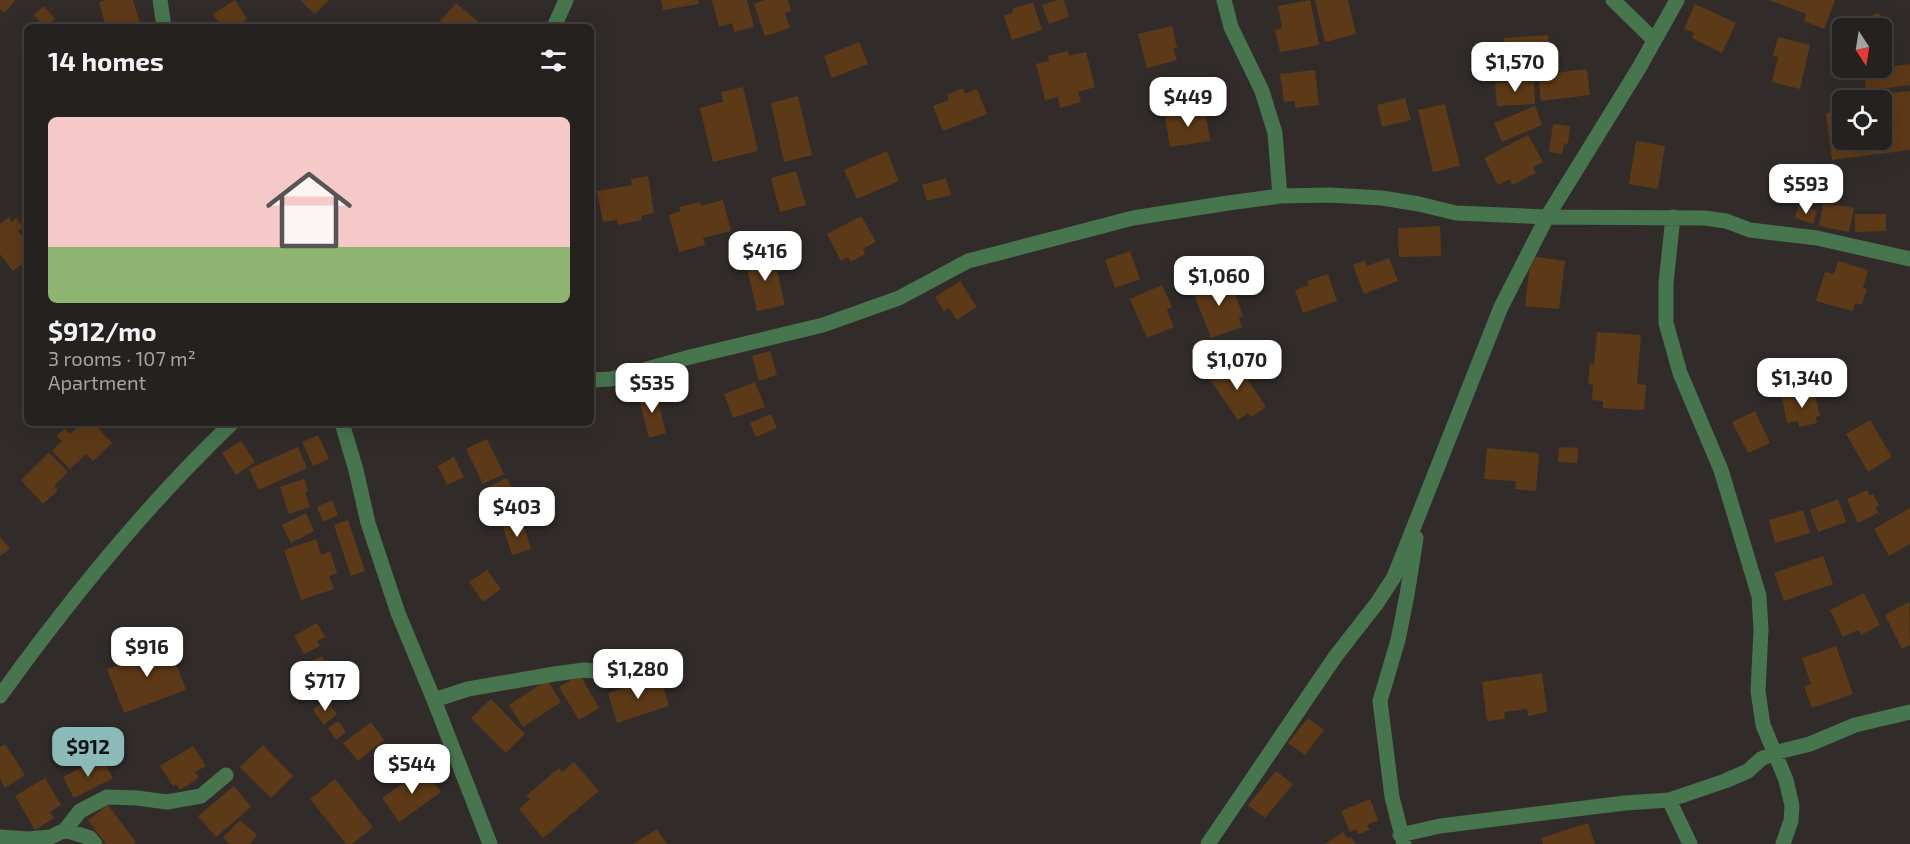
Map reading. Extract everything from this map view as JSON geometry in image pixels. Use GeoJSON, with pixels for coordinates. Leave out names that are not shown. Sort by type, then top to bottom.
{"type":"FeatureCollection","features":[{"type":"Feature","properties":{"kind":"street"},"geometry":{"type":"LineString","coordinates":[[160,0],[164,24]]}},
{"type":"Feature","properties":{"kind":"street"},"geometry":{"type":"LineString","coordinates":[[555,24],[566,0]]}},
{"type":"Feature","properties":{"kind":"street"},"geometry":{"type":"LineString","coordinates":[[1224,0],[1231,27],[1262,91],[1275,133],[1280,196]]}},
{"type":"Feature","properties":{"kind":"street"},"geometry":{"type":"LineString","coordinates":[[1613,0],[1654,40]]}},
{"type":"Feature","properties":{"kind":"street"},"geometry":{"type":"LineString","coordinates":[[1208,844],[1335,657],[1394,577],[1492,327],[1548,217],[1677,0]]}},
{"type":"Feature","properties":{"kind":"street"},"geometry":{"type":"LineString","coordinates":[[594,380],[611,379],[690,357],[823,325],[899,298],[968,261],[1063,235],[1132,218],[1280,196],[1329,195],[1382,198],[1456,213],[1548,217],[1673,217],[1726,221],[1750,230],[1817,238],[1910,259]]}},
{"type":"Feature","properties":{"kind":"street"},"geometry":{"type":"LineString","coordinates":[[1673,217],[1666,283],[1666,322],[1680,374],[1721,470],[1759,596],[1761,630],[1758,691],[1763,725],[1786,780],[1792,806],[1791,821],[1783,844]]}},
{"type":"Feature","properties":{"kind":"street"},"geometry":{"type":"LineString","coordinates":[[0,696],[40,640],[90,577],[163,492],[229,426]]}},
{"type":"Feature","properties":{"kind":"street"},"geometry":{"type":"LineString","coordinates":[[343,426],[368,523],[394,602],[490,844]]}},
{"type":"Feature","properties":{"kind":"street"},"geometry":{"type":"LineString","coordinates":[[1419,516],[1398,640],[1380,701],[1392,797],[1402,839],[1451,824],[1625,802],[1669,800],[1748,771],[1761,759],[1774,753],[1810,744],[1855,725],[1910,712]]}},
{"type":"Feature","properties":{"kind":"street"},"geometry":{"type":"LineString","coordinates":[[434,700],[468,689],[554,674],[584,670],[626,674],[659,669]]}},
{"type":"Feature","properties":{"kind":"street"},"geometry":{"type":"LineString","coordinates":[[0,837],[28,840],[51,837],[65,830],[80,811],[107,797],[167,802],[201,796],[226,775]]}},
{"type":"Feature","properties":{"kind":"street"},"geometry":{"type":"LineString","coordinates":[[1669,800],[1690,844]]}},
{"type":"Feature","properties":{"kind":"street"},"geometry":{"type":"LineString","coordinates":[[65,830],[90,838],[95,844]]}},
{"type":"Feature","properties":{"kind":"building"},"geometry":{"type":"Polygon","coordinates":[[[0,0],[16,0],[4,13],[0,9],[0,0]]]}},
{"type":"Feature","properties":{"kind":"building"},"geometry":{"type":"Polygon","coordinates":[[[133,0],[140,24],[105,24],[99,2],[133,0]]]}},
{"type":"Feature","properties":{"kind":"building"},"geometry":{"type":"Polygon","coordinates":[[[235,0],[247,19],[240,24],[220,24],[213,14],[235,0]]]}},
{"type":"Feature","properties":{"kind":"building"},"geometry":{"type":"Polygon","coordinates":[[[300,0],[329,0],[315,14],[300,0]]]}},
{"type":"Feature","properties":{"kind":"building"},"geometry":{"type":"Polygon","coordinates":[[[661,0],[698,0],[699,4],[663,10],[661,0]]]}},
{"type":"Feature","properties":{"kind":"building"},"geometry":{"type":"Polygon","coordinates":[[[712,0],[747,0],[754,27],[734,32],[732,23],[719,27],[712,0]]]}},
{"type":"Feature","properties":{"kind":"building"},"geometry":{"type":"Polygon","coordinates":[[[765,0],[788,0],[791,11],[785,13],[790,28],[765,36],[754,4],[765,0]]]}},
{"type":"Feature","properties":{"kind":"building"},"geometry":{"type":"Polygon","coordinates":[[[1064,0],[1069,17],[1049,24],[1042,5],[1064,0]]]}},
{"type":"Feature","properties":{"kind":"building"},"geometry":{"type":"Polygon","coordinates":[[[1310,0],[1319,45],[1280,52],[1275,30],[1282,28],[1278,6],[1310,0]]]}},
{"type":"Feature","properties":{"kind":"building"},"geometry":{"type":"Polygon","coordinates":[[[1315,0],[1348,0],[1356,34],[1325,42],[1315,0]]]}},
{"type":"Feature","properties":{"kind":"building"},"geometry":{"type":"Polygon","coordinates":[[[1769,0],[1835,0],[1824,29],[1804,21],[1806,14],[1769,0]]]}},
{"type":"Feature","properties":{"kind":"building"},"geometry":{"type":"Polygon","coordinates":[[[1033,2],[1042,30],[1012,40],[1004,16],[1013,13],[1012,9],[1033,2]]]}},
{"type":"Feature","properties":{"kind":"building"},"geometry":{"type":"Polygon","coordinates":[[[456,3],[480,24],[438,24],[456,3]]]}},
{"type":"Feature","properties":{"kind":"building"},"geometry":{"type":"Polygon","coordinates":[[[1695,4],[1736,23],[1722,53],[1692,38],[1694,33],[1684,29],[1695,4]]]}},
{"type":"Feature","properties":{"kind":"building"},"geometry":{"type":"Polygon","coordinates":[[[44,6],[55,19],[49,24],[42,24],[34,15],[44,6]]]}},
{"type":"Feature","properties":{"kind":"building"},"geometry":{"type":"Polygon","coordinates":[[[1879,13],[1881,18],[1862,18],[1879,13]]]}},
{"type":"Feature","properties":{"kind":"building"},"geometry":{"type":"Polygon","coordinates":[[[1172,26],[1177,48],[1173,48],[1177,60],[1147,68],[1138,34],[1172,26]]]}},
{"type":"Feature","properties":{"kind":"building"},"geometry":{"type":"Polygon","coordinates":[[[1548,35],[1551,66],[1505,69],[1504,38],[1548,35]]]}},
{"type":"Feature","properties":{"kind":"building"},"geometry":{"type":"Polygon","coordinates":[[[1778,37],[1810,45],[1800,89],[1772,82],[1778,57],[1773,56],[1778,37]]]}},
{"type":"Feature","properties":{"kind":"building"},"geometry":{"type":"Polygon","coordinates":[[[859,42],[868,64],[832,78],[824,56],[859,42]]]}},
{"type":"Feature","properties":{"kind":"building"},"geometry":{"type":"Polygon","coordinates":[[[1068,51],[1069,56],[1086,52],[1095,87],[1078,92],[1081,102],[1060,108],[1058,97],[1045,100],[1036,64],[1049,61],[1048,56],[1068,51]]]}},
{"type":"Feature","properties":{"kind":"building"},"geometry":{"type":"Polygon","coordinates":[[[1910,64],[1910,85],[1866,90],[1865,78],[1892,78],[1892,66],[1910,64]]]}},
{"type":"Feature","properties":{"kind":"building"},"geometry":{"type":"Polygon","coordinates":[[[1587,69],[1590,95],[1541,101],[1538,75],[1587,69]]]}},
{"type":"Feature","properties":{"kind":"building"},"geometry":{"type":"Polygon","coordinates":[[[1315,70],[1319,105],[1295,108],[1295,101],[1284,102],[1280,74],[1315,70]]]}},
{"type":"Feature","properties":{"kind":"building"},"geometry":{"type":"Polygon","coordinates":[[[1534,80],[1535,104],[1497,106],[1495,83],[1534,80]]]}},
{"type":"Feature","properties":{"kind":"building"},"geometry":{"type":"Polygon","coordinates":[[[743,87],[758,151],[713,162],[700,108],[723,102],[721,92],[743,87]]]}},
{"type":"Feature","properties":{"kind":"building"},"geometry":{"type":"Polygon","coordinates":[[[963,88],[965,94],[977,89],[987,114],[943,131],[933,106],[949,100],[947,95],[963,88]]]}},
{"type":"Feature","properties":{"kind":"building"},"geometry":{"type":"Polygon","coordinates":[[[1910,91],[1910,150],[1832,160],[1826,113],[1832,112],[1832,150],[1892,150],[1892,93],[1910,91]]]}},
{"type":"Feature","properties":{"kind":"building"},"geometry":{"type":"Polygon","coordinates":[[[798,96],[812,155],[784,162],[771,103],[798,96]]]}},
{"type":"Feature","properties":{"kind":"building"},"geometry":{"type":"Polygon","coordinates":[[[1405,98],[1411,120],[1382,127],[1377,105],[1405,98]]]}},
{"type":"Feature","properties":{"kind":"building"},"geometry":{"type":"Polygon","coordinates":[[[1445,104],[1460,166],[1433,172],[1418,110],[1445,104]]]}},
{"type":"Feature","properties":{"kind":"building"},"geometry":{"type":"Polygon","coordinates":[[[1535,106],[1542,125],[1502,142],[1494,123],[1535,106]]]}},
{"type":"Feature","properties":{"kind":"building"},"geometry":{"type":"Polygon","coordinates":[[[1205,109],[1210,141],[1170,147],[1165,115],[1205,109]]]}},
{"type":"Feature","properties":{"kind":"building"},"geometry":{"type":"Polygon","coordinates":[[[1553,124],[1570,126],[1568,144],[1564,143],[1562,154],[1549,152],[1553,124]]]}},
{"type":"Feature","properties":{"kind":"building"},"geometry":{"type":"Polygon","coordinates":[[[1528,135],[1543,162],[1533,167],[1536,173],[1512,185],[1510,179],[1498,185],[1484,158],[1528,135]]]}},
{"type":"Feature","properties":{"kind":"building"},"geometry":{"type":"Polygon","coordinates":[[[1636,141],[1665,146],[1658,189],[1629,184],[1636,141]]]}},
{"type":"Feature","properties":{"kind":"building"},"geometry":{"type":"Polygon","coordinates":[[[887,151],[899,181],[857,199],[844,170],[887,151]]]}},
{"type":"Feature","properties":{"kind":"building"},"geometry":{"type":"Polygon","coordinates":[[[796,171],[806,205],[780,212],[771,178],[796,171]]]}},
{"type":"Feature","properties":{"kind":"building"},"geometry":{"type":"Polygon","coordinates":[[[1806,171],[1827,178],[1818,203],[1791,194],[1797,176],[1803,178],[1806,171]]]}},
{"type":"Feature","properties":{"kind":"building"},"geometry":{"type":"Polygon","coordinates":[[[648,176],[654,213],[641,216],[642,220],[618,225],[617,220],[603,222],[597,191],[632,185],[631,179],[648,176]]]}},
{"type":"Feature","properties":{"kind":"building"},"geometry":{"type":"Polygon","coordinates":[[[946,178],[951,195],[927,201],[922,185],[946,178]]]}},
{"type":"Feature","properties":{"kind":"building"},"geometry":{"type":"Polygon","coordinates":[[[723,200],[731,231],[703,238],[705,245],[679,252],[669,215],[681,211],[679,207],[700,202],[701,206],[723,200]]]}},
{"type":"Feature","properties":{"kind":"building"},"geometry":{"type":"Polygon","coordinates":[[[1823,203],[1854,208],[1849,232],[1819,226],[1823,203]]]}},
{"type":"Feature","properties":{"kind":"building"},"geometry":{"type":"Polygon","coordinates":[[[1799,205],[1817,211],[1813,224],[1795,218],[1799,205]]]}},
{"type":"Feature","properties":{"kind":"building"},"geometry":{"type":"Polygon","coordinates":[[[1855,214],[1886,214],[1886,231],[1855,232],[1855,214]]]}},
{"type":"Feature","properties":{"kind":"building"},"geometry":{"type":"Polygon","coordinates":[[[861,216],[876,242],[863,249],[865,254],[851,262],[848,257],[841,261],[827,234],[861,216]]]}},
{"type":"Feature","properties":{"kind":"building"},"geometry":{"type":"Polygon","coordinates":[[[9,217],[11,222],[16,218],[23,227],[18,231],[24,239],[24,262],[13,271],[0,254],[0,224],[9,217]]]}},
{"type":"Feature","properties":{"kind":"building"},"geometry":{"type":"Polygon","coordinates":[[[1440,226],[1441,256],[1399,257],[1398,228],[1440,226]]]}},
{"type":"Feature","properties":{"kind":"building"},"geometry":{"type":"Polygon","coordinates":[[[1130,251],[1140,279],[1115,288],[1105,260],[1130,251]]]}},
{"type":"Feature","properties":{"kind":"building"},"geometry":{"type":"Polygon","coordinates":[[[773,253],[785,305],[757,311],[745,260],[773,253]]]}},
{"type":"Feature","properties":{"kind":"building"},"geometry":{"type":"Polygon","coordinates":[[[1531,256],[1565,261],[1559,309],[1525,306],[1531,256]]]}},
{"type":"Feature","properties":{"kind":"building"},"geometry":{"type":"Polygon","coordinates":[[[1389,258],[1398,281],[1364,294],[1353,265],[1365,260],[1367,266],[1389,258]]]}},
{"type":"Feature","properties":{"kind":"building"},"geometry":{"type":"Polygon","coordinates":[[[1838,261],[1868,270],[1863,288],[1867,289],[1862,305],[1855,303],[1853,311],[1816,301],[1825,272],[1834,274],[1838,261]]]}},
{"type":"Feature","properties":{"kind":"building"},"geometry":{"type":"Polygon","coordinates":[[[1328,274],[1337,301],[1303,313],[1295,290],[1309,285],[1307,281],[1328,274]]]}},
{"type":"Feature","properties":{"kind":"building"},"geometry":{"type":"Polygon","coordinates":[[[1224,277],[1227,287],[1232,285],[1243,316],[1239,318],[1242,327],[1211,338],[1192,289],[1224,277]]]}},
{"type":"Feature","properties":{"kind":"building"},"geometry":{"type":"Polygon","coordinates":[[[960,281],[977,307],[957,320],[949,308],[944,311],[935,297],[960,281]]]}},
{"type":"Feature","properties":{"kind":"building"},"geometry":{"type":"Polygon","coordinates":[[[1162,285],[1172,307],[1167,310],[1174,327],[1147,338],[1130,299],[1162,285]]]}},
{"type":"Feature","properties":{"kind":"building"},"geometry":{"type":"Polygon","coordinates":[[[1597,332],[1641,335],[1637,384],[1646,385],[1644,410],[1603,408],[1603,401],[1592,400],[1593,385],[1588,384],[1590,364],[1594,364],[1597,332]]]}},
{"type":"Feature","properties":{"kind":"building"},"geometry":{"type":"Polygon","coordinates":[[[770,351],[777,375],[759,381],[752,356],[770,351]]]}},
{"type":"Feature","properties":{"kind":"building"},"geometry":{"type":"Polygon","coordinates":[[[1235,361],[1266,407],[1251,417],[1248,413],[1238,420],[1209,378],[1235,361]]]}},
{"type":"Feature","properties":{"kind":"building"},"geometry":{"type":"Polygon","coordinates":[[[755,382],[765,407],[733,418],[724,394],[755,382]]]}},
{"type":"Feature","properties":{"kind":"building"},"geometry":{"type":"Polygon","coordinates":[[[655,390],[666,433],[649,438],[638,394],[655,390]]]}},
{"type":"Feature","properties":{"kind":"building"},"geometry":{"type":"Polygon","coordinates":[[[1814,391],[1820,416],[1816,417],[1817,423],[1799,427],[1798,421],[1787,423],[1782,398],[1814,391]]]}},
{"type":"Feature","properties":{"kind":"building"},"geometry":{"type":"Polygon","coordinates":[[[1755,411],[1770,443],[1748,453],[1732,422],[1755,411]]]}},
{"type":"Feature","properties":{"kind":"building"},"geometry":{"type":"Polygon","coordinates":[[[771,414],[777,428],[756,437],[750,423],[771,414]]]}},
{"type":"Feature","properties":{"kind":"building"},"geometry":{"type":"Polygon","coordinates":[[[1870,420],[1892,457],[1868,472],[1846,434],[1870,420]]]}},
{"type":"Feature","properties":{"kind":"building"},"geometry":{"type":"Polygon","coordinates":[[[79,426],[96,426],[112,443],[93,461],[86,454],[70,469],[52,451],[62,441],[57,436],[65,428],[70,434],[79,426]]]}},
{"type":"Feature","properties":{"kind":"building"},"geometry":{"type":"Polygon","coordinates":[[[318,435],[329,459],[313,466],[302,442],[318,435]]]}},
{"type":"Feature","properties":{"kind":"building"},"geometry":{"type":"Polygon","coordinates":[[[487,439],[504,474],[483,484],[466,449],[487,439]]]}},
{"type":"Feature","properties":{"kind":"building"},"geometry":{"type":"Polygon","coordinates":[[[241,441],[255,462],[236,475],[222,453],[241,441]]]}},
{"type":"Feature","properties":{"kind":"building"},"geometry":{"type":"Polygon","coordinates":[[[298,447],[307,468],[259,490],[249,469],[298,447]]]}},
{"type":"Feature","properties":{"kind":"building"},"geometry":{"type":"Polygon","coordinates":[[[1559,447],[1578,448],[1577,463],[1558,462],[1559,447]]]}},
{"type":"Feature","properties":{"kind":"building"},"geometry":{"type":"Polygon","coordinates":[[[1487,448],[1539,453],[1536,491],[1515,489],[1516,481],[1484,479],[1487,448]]]}},
{"type":"Feature","properties":{"kind":"building"},"geometry":{"type":"Polygon","coordinates":[[[49,453],[68,472],[54,486],[58,490],[43,504],[21,480],[49,453]]]}},
{"type":"Feature","properties":{"kind":"building"},"geometry":{"type":"Polygon","coordinates":[[[454,457],[464,477],[447,485],[438,466],[454,457]]]}},
{"type":"Feature","properties":{"kind":"building"},"geometry":{"type":"Polygon","coordinates":[[[507,478],[523,511],[502,522],[485,489],[507,478]]]}},
{"type":"Feature","properties":{"kind":"building"},"geometry":{"type":"Polygon","coordinates":[[[304,479],[310,507],[289,514],[280,487],[304,479]]]}},
{"type":"Feature","properties":{"kind":"building"},"geometry":{"type":"Polygon","coordinates":[[[1867,490],[1870,496],[1873,494],[1879,506],[1876,507],[1878,513],[1858,523],[1847,499],[1867,490]]]}},
{"type":"Feature","properties":{"kind":"building"},"geometry":{"type":"Polygon","coordinates":[[[1838,499],[1846,522],[1818,532],[1810,510],[1838,499]]]}},
{"type":"Feature","properties":{"kind":"building"},"geometry":{"type":"Polygon","coordinates":[[[332,500],[338,515],[323,522],[317,507],[332,500]]]}},
{"type":"Feature","properties":{"kind":"building"},"geometry":{"type":"Polygon","coordinates":[[[1910,508],[1910,544],[1889,556],[1874,529],[1910,508]]]}},
{"type":"Feature","properties":{"kind":"building"},"geometry":{"type":"Polygon","coordinates":[[[1803,510],[1810,533],[1775,543],[1769,520],[1803,510]]]}},
{"type":"Feature","properties":{"kind":"building"},"geometry":{"type":"Polygon","coordinates":[[[306,513],[314,531],[291,543],[282,525],[306,513]]]}},
{"type":"Feature","properties":{"kind":"building"},"geometry":{"type":"Polygon","coordinates":[[[348,520],[365,571],[351,576],[334,525],[348,520]]]}},
{"type":"Feature","properties":{"kind":"building"},"geometry":{"type":"Polygon","coordinates":[[[522,521],[531,549],[512,555],[503,527],[522,521]]]}},
{"type":"Feature","properties":{"kind":"building"},"geometry":{"type":"Polygon","coordinates":[[[0,537],[10,549],[0,556],[0,537]]]}},
{"type":"Feature","properties":{"kind":"building"},"geometry":{"type":"Polygon","coordinates":[[[316,539],[321,555],[330,551],[337,573],[329,576],[334,589],[301,600],[284,550],[316,539]]]}},
{"type":"Feature","properties":{"kind":"building"},"geometry":{"type":"Polygon","coordinates":[[[1823,556],[1833,584],[1784,601],[1774,573],[1823,556]]]}},
{"type":"Feature","properties":{"kind":"building"},"geometry":{"type":"Polygon","coordinates":[[[487,570],[501,589],[483,602],[469,582],[487,570]]]}},
{"type":"Feature","properties":{"kind":"building"},"geometry":{"type":"Polygon","coordinates":[[[1864,593],[1880,625],[1861,635],[1858,630],[1843,637],[1830,610],[1864,593]]]}},
{"type":"Feature","properties":{"kind":"building"},"geometry":{"type":"Polygon","coordinates":[[[1909,602],[1910,645],[1902,649],[1885,615],[1909,602]]]}},
{"type":"Feature","properties":{"kind":"building"},"geometry":{"type":"Polygon","coordinates":[[[317,623],[325,637],[317,641],[320,646],[304,654],[294,636],[317,623]]]}},
{"type":"Feature","properties":{"kind":"building"},"geometry":{"type":"Polygon","coordinates":[[[167,640],[186,690],[124,713],[107,669],[145,655],[143,648],[167,640]]]}},
{"type":"Feature","properties":{"kind":"building"},"geometry":{"type":"Polygon","coordinates":[[[1836,646],[1853,694],[1812,708],[1804,686],[1811,684],[1802,658],[1836,646]]]}},
{"type":"Feature","properties":{"kind":"building"},"geometry":{"type":"Polygon","coordinates":[[[322,656],[338,685],[320,695],[304,665],[322,656]]]}},
{"type":"Feature","properties":{"kind":"building"},"geometry":{"type":"Polygon","coordinates":[[[1542,673],[1547,712],[1528,716],[1527,709],[1504,712],[1505,719],[1487,721],[1482,682],[1542,673]]]}},
{"type":"Feature","properties":{"kind":"building"},"geometry":{"type":"Polygon","coordinates":[[[580,675],[599,708],[579,720],[559,687],[580,675]]]}},
{"type":"Feature","properties":{"kind":"building"},"geometry":{"type":"Polygon","coordinates":[[[660,676],[669,706],[617,723],[608,693],[660,676]]]}},
{"type":"Feature","properties":{"kind":"building"},"geometry":{"type":"Polygon","coordinates":[[[547,680],[561,702],[523,727],[509,705],[547,680]]]}},
{"type":"Feature","properties":{"kind":"building"},"geometry":{"type":"Polygon","coordinates":[[[325,699],[337,714],[324,725],[313,710],[325,699]]]}},
{"type":"Feature","properties":{"kind":"building"},"geometry":{"type":"Polygon","coordinates":[[[491,699],[525,734],[506,753],[471,718],[491,699]]]}},
{"type":"Feature","properties":{"kind":"building"},"geometry":{"type":"Polygon","coordinates":[[[1308,718],[1324,730],[1305,755],[1288,743],[1308,718]]]}},
{"type":"Feature","properties":{"kind":"building"},"geometry":{"type":"Polygon","coordinates":[[[338,721],[346,732],[336,740],[328,728],[338,721]]]}},
{"type":"Feature","properties":{"kind":"building"},"geometry":{"type":"Polygon","coordinates":[[[371,722],[384,740],[358,761],[343,743],[371,722]]]}},
{"type":"Feature","properties":{"kind":"building"},"geometry":{"type":"Polygon","coordinates":[[[5,744],[25,775],[5,788],[0,779],[0,747],[5,744]]]}},
{"type":"Feature","properties":{"kind":"building"},"geometry":{"type":"Polygon","coordinates":[[[263,745],[293,776],[271,798],[240,767],[263,745]]]}},
{"type":"Feature","properties":{"kind":"building"},"geometry":{"type":"Polygon","coordinates":[[[193,746],[206,766],[195,772],[199,778],[180,790],[176,784],[173,786],[160,766],[193,746]]]}},
{"type":"Feature","properties":{"kind":"building"},"geometry":{"type":"Polygon","coordinates":[[[101,757],[113,778],[74,798],[63,777],[101,757]]]}},
{"type":"Feature","properties":{"kind":"building"},"geometry":{"type":"Polygon","coordinates":[[[574,762],[599,791],[543,838],[519,809],[530,799],[526,796],[559,768],[562,772],[574,762]]]}},
{"type":"Feature","properties":{"kind":"building"},"geometry":{"type":"Polygon","coordinates":[[[424,768],[441,792],[399,822],[382,798],[424,768]]]}},
{"type":"Feature","properties":{"kind":"building"},"geometry":{"type":"Polygon","coordinates":[[[1276,771],[1293,784],[1265,818],[1248,805],[1276,771]]]}},
{"type":"Feature","properties":{"kind":"building"},"geometry":{"type":"Polygon","coordinates":[[[45,778],[61,805],[50,812],[54,818],[35,830],[15,796],[45,778]]]}},
{"type":"Feature","properties":{"kind":"building"},"geometry":{"type":"Polygon","coordinates":[[[335,779],[373,827],[352,844],[346,844],[310,799],[335,779]]]}},
{"type":"Feature","properties":{"kind":"building"},"geometry":{"type":"Polygon","coordinates":[[[234,786],[251,807],[216,837],[198,816],[234,786]]]}},
{"type":"Feature","properties":{"kind":"building"},"geometry":{"type":"Polygon","coordinates":[[[1370,799],[1378,820],[1367,825],[1370,830],[1358,834],[1356,829],[1350,832],[1341,811],[1370,799]]]}},
{"type":"Feature","properties":{"kind":"building"},"geometry":{"type":"Polygon","coordinates":[[[108,805],[136,842],[134,844],[106,844],[88,820],[108,805]]]}},
{"type":"Feature","properties":{"kind":"building"},"geometry":{"type":"Polygon","coordinates":[[[240,820],[257,835],[250,844],[230,844],[223,838],[240,820]]]}},
{"type":"Feature","properties":{"kind":"building"},"geometry":{"type":"Polygon","coordinates":[[[1588,823],[1595,844],[1543,844],[1541,838],[1588,823]]]}},
{"type":"Feature","properties":{"kind":"building"},"geometry":{"type":"Polygon","coordinates":[[[657,829],[667,844],[633,844],[657,829]]]}},
{"type":"Feature","properties":{"kind":"building"},"geometry":{"type":"Polygon","coordinates":[[[1343,832],[1356,844],[1325,844],[1343,832]]]}}]}
